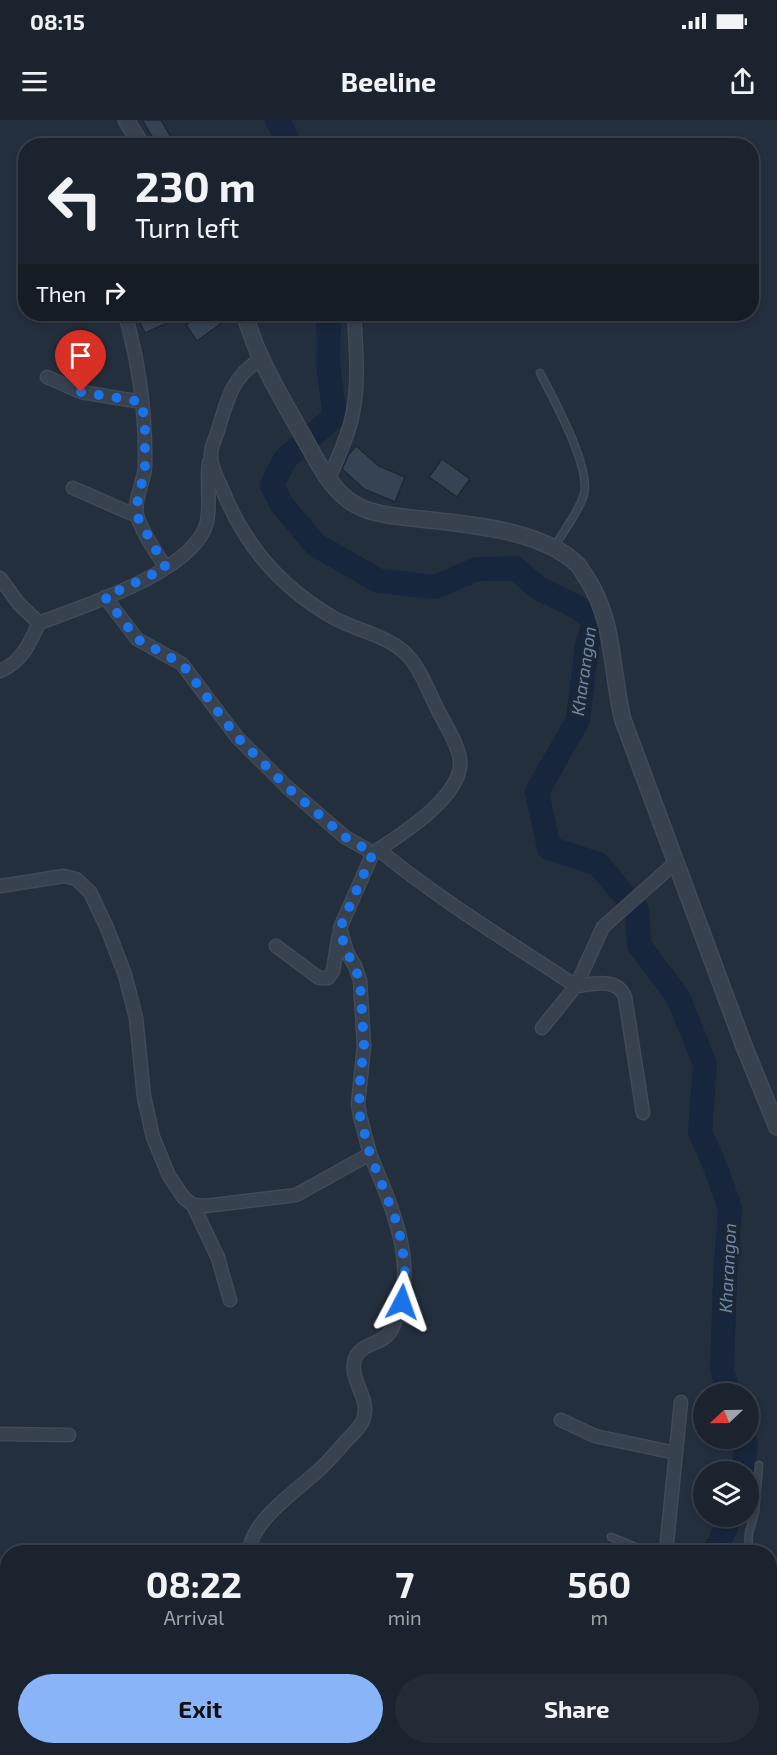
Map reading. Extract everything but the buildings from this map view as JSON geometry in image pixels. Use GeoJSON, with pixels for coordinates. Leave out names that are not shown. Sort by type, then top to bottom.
{"type":"FeatureCollection","features":[{"type":"Feature","properties":{"kind":"street"},"geometry":{"type":"LineString","coordinates":[[126,120],[134,138]]}},
{"type":"Feature","properties":{"kind":"street"},"geometry":{"type":"LineString","coordinates":[[127,321],[145,430],[145,469],[137,504],[137,516],[166,568]]}},
{"type":"Feature","properties":{"kind":"street"},"geometry":{"type":"LineString","coordinates":[[247,321],[261,359],[291,414],[326,475],[346,499],[367,510],[390,516],[455,523],[518,535],[554,547],[578,566],[597,595],[608,624],[623,720],[744,1046],[777,1127]]}},
{"type":"Feature","properties":{"kind":"street"},"geometry":{"type":"LineString","coordinates":[[326,475],[346,439],[355,402],[354,321]]}},
{"type":"Feature","properties":{"kind":"street"},"geometry":{"type":"LineString","coordinates":[[0,671],[25,653],[39,623],[105,597],[166,568],[193,548],[204,529],[209,506],[210,455],[230,392],[242,373],[261,359]]}},
{"type":"Feature","properties":{"kind":"street"},"geometry":{"type":"LineString","coordinates":[[47,377],[81,392],[142,402]]}},
{"type":"Feature","properties":{"kind":"street"},"geometry":{"type":"LineString","coordinates":[[210,455],[240,530],[255,552],[281,579],[314,606],[336,619],[391,643],[410,658],[458,753],[460,766],[443,798],[428,815],[376,852],[340,928],[333,971],[328,978],[319,978],[276,946]]}},
{"type":"Feature","properties":{"kind":"street"},"geometry":{"type":"LineString","coordinates":[[73,488],[137,516]]}},
{"type":"Feature","properties":{"kind":"street"},"geometry":{"type":"LineString","coordinates":[[0,578],[20,604],[39,623]]}},
{"type":"Feature","properties":{"kind":"street"},"geometry":{"type":"LineString","coordinates":[[105,597],[137,639],[182,664],[237,737],[287,787],[345,837],[376,852],[576,986],[609,983],[619,986],[626,997],[643,1113]]}},
{"type":"Feature","properties":{"kind":"street"},"geometry":{"type":"LineString","coordinates":[[542,1028],[576,986],[599,932],[609,920],[676,862]]}},
{"type":"Feature","properties":{"kind":"street"},"geometry":{"type":"LineString","coordinates":[[0,886],[64,876],[76,879],[90,892],[125,975],[133,1007],[144,1097],[153,1137],[169,1176],[184,1198],[194,1205],[218,1258],[230,1300]]}},
{"type":"Feature","properties":{"kind":"street"},"geometry":{"type":"LineString","coordinates":[[251,1545],[255,1533],[263,1522],[320,1469],[364,1419],[365,1410],[354,1370],[354,1360],[364,1347],[388,1335],[402,1302],[405,1270],[402,1244],[397,1223],[370,1154],[358,1104],[364,1046],[360,980],[344,945],[340,928]]}},
{"type":"Feature","properties":{"kind":"street"},"geometry":{"type":"LineString","coordinates":[[194,1205],[214,1206],[296,1195],[370,1154]]}},
{"type":"Feature","properties":{"kind":"street"},"geometry":{"type":"LineString","coordinates":[[667,1545],[681,1402]]}},
{"type":"Feature","properties":{"kind":"street"},"geometry":{"type":"LineString","coordinates":[[561,1420],[595,1436],[676,1453]]}},
{"type":"Feature","properties":{"kind":"street"},"geometry":{"type":"LineString","coordinates":[[0,1434],[69,1435]]}},
{"type":"Feature","properties":{"kind":"lane"},"geometry":{"type":"LineString","coordinates":[[540,373],[581,465],[585,493],[554,547]]}},
{"type":"Feature","properties":{"kind":"lane"},"geometry":{"type":"LineString","coordinates":[[748,1545],[751,1527]]}},
{"type":"Feature","properties":{"kind":"lane"},"geometry":{"type":"LineString","coordinates":[[611,1537],[631,1545]]}},
{"type":"Feature","properties":{"kind":"waterway","name":"Kharangon"},"geometry":{"type":"LineString","coordinates":[[277,120],[287,138]]}},
{"type":"Feature","properties":{"kind":"waterway","name":"Kharangon"},"geometry":{"type":"LineString","coordinates":[[329,321],[328,364],[335,416],[285,459],[272,485],[282,505],[316,545],[379,581],[435,587],[477,569],[515,568],[538,588],[579,608],[594,621],[587,646],[578,720],[537,792],[549,848],[598,864],[637,910],[639,945],[678,997],[705,1064],[700,1132],[730,1208],[722,1370],[726,1383]]}},
{"type":"Feature","properties":{"kind":"waterway","name":"Kharangon"},"geometry":{"type":"LineString","coordinates":[[744,1461],[746,1449]]}},
{"type":"Feature","properties":{"kind":"waterway","name":"Kharangon"},"geometry":{"type":"LineString","coordinates":[[718,1545],[726,1527]]}},
{"type":"Feature","properties":{"kind":"route"},"geometry":{"type":"LineString","coordinates":[[81,392],[142,402],[145,469],[136,510],[139,522],[166,568],[105,597],[137,639],[177,660],[188,670],[237,737],[287,787],[345,837],[373,853],[340,928],[344,945],[360,980],[364,1046],[358,1104],[370,1154],[397,1223],[402,1244],[405,1270],[402,1302]]}}]}
